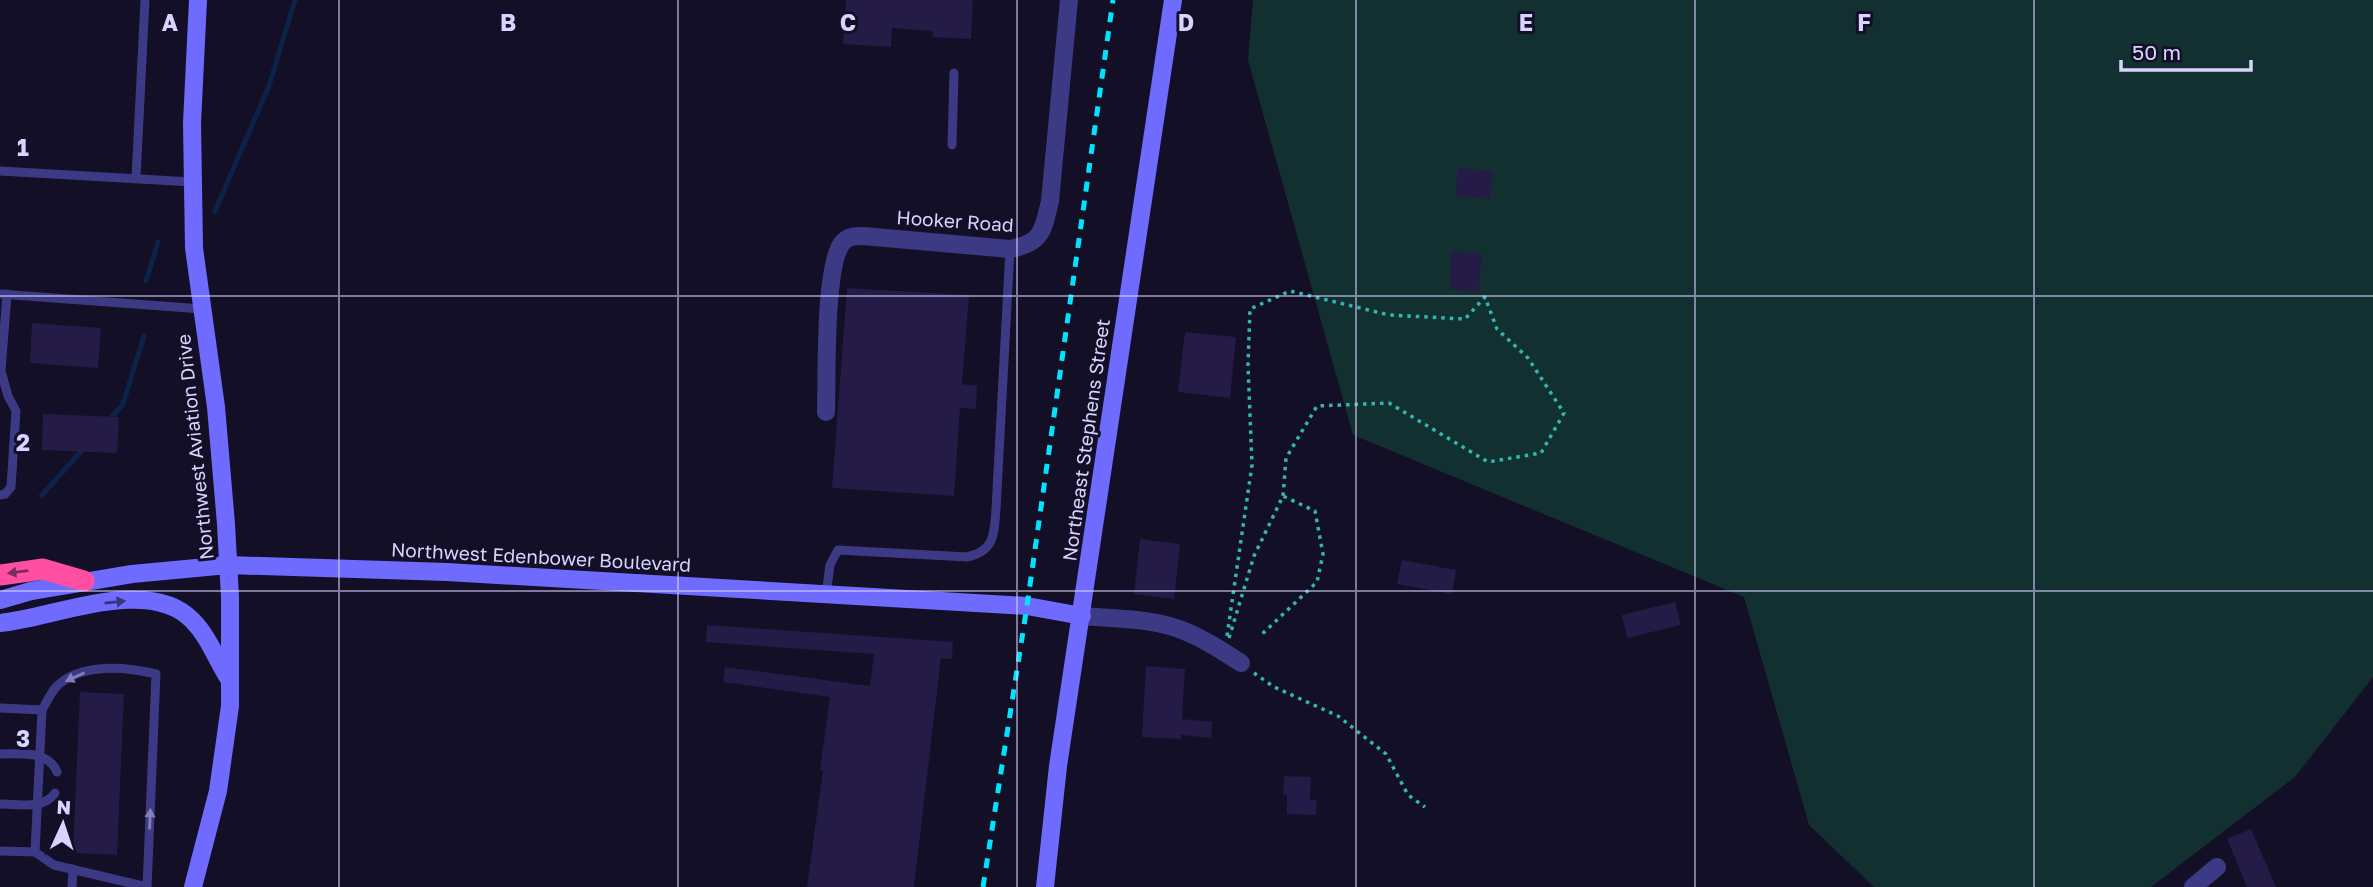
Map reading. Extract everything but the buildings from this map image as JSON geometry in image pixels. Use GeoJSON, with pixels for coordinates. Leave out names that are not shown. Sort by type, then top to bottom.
{"type":"FeatureCollection","features":[{"type":"Feature","properties":{"kind":"highway"},"geometry":{"type":"LineString","coordinates":[[0,575],[43,569],[84,581]]}},
{"type":"Feature","properties":{"kind":"main road","name":"Northwest Aviation Drive"},"geometry":{"type":"LineString","coordinates":[[193,887],[218,792],[227,738],[230,681],[229,565],[216,407],[194,248],[191,123],[198,0]]}},
{"type":"Feature","properties":{"kind":"main road","name":"Northeast Stephens Street"},"geometry":{"type":"LineString","coordinates":[[1045,887],[1058,766],[1173,0]]}},
{"type":"Feature","properties":{"kind":"main road","name":"Northwest Edenbower Boulevard"},"geometry":{"type":"LineString","coordinates":[[0,600],[84,581],[229,565],[447,572],[1027,606],[1082,616]]}},
{"type":"Feature","properties":{"kind":"main road"},"geometry":{"type":"LineString","coordinates":[[0,623],[108,603],[159,601],[190,618],[212,647],[230,681]]}},
{"type":"Feature","properties":{"kind":"street","name":"Hooker Road"},"geometry":{"type":"LineString","coordinates":[[826,411],[831,270],[842,242],[850,236],[863,236],[1010,249],[1037,239],[1045,223],[1050,201],[1069,0]]}},
{"type":"Feature","properties":{"kind":"street"},"geometry":{"type":"LineString","coordinates":[[1082,616],[1176,628],[1198,637],[1241,663]]}},
{"type":"Feature","properties":{"kind":"street"},"geometry":{"type":"LineString","coordinates":[[2193,887],[2217,867]]}},
{"type":"Feature","properties":{"kind":"lane"},"geometry":{"type":"LineString","coordinates":[[136,178],[145,0]]}},
{"type":"Feature","properties":{"kind":"lane"},"geometry":{"type":"LineString","coordinates":[[952,145],[954,73]]}},
{"type":"Feature","properties":{"kind":"lane"},"geometry":{"type":"LineString","coordinates":[[0,171],[192,182]]}},
{"type":"Feature","properties":{"kind":"lane"},"geometry":{"type":"LineString","coordinates":[[826,595],[830,565],[838,550],[967,557],[979,554],[992,541],[1010,249]]}},
{"type":"Feature","properties":{"kind":"lane"},"geometry":{"type":"LineString","coordinates":[[0,495],[5,494],[11,487],[16,411],[8,396],[1,371],[4,294],[202,309]]}},
{"type":"Feature","properties":{"kind":"lane"},"geometry":{"type":"LineString","coordinates":[[0,850],[35,852],[54,864],[122,884],[147,887],[156,674],[135,669],[79,673],[57,686],[42,710],[35,852]]}},
{"type":"Feature","properties":{"kind":"lane"},"geometry":{"type":"LineString","coordinates":[[0,708],[42,710]]}},
{"type":"Feature","properties":{"kind":"lane"},"geometry":{"type":"LineString","coordinates":[[0,754],[39,755],[53,763],[57,772]]}},
{"type":"Feature","properties":{"kind":"lane"},"geometry":{"type":"LineString","coordinates":[[0,804],[37,805],[51,800],[55,793]]}},
{"type":"Feature","properties":{"kind":"lane"},"geometry":{"type":"LineString","coordinates":[[72,887],[73,869]]}},
{"type":"Feature","properties":{"kind":"path"},"geometry":{"type":"LineString","coordinates":[[1290,291],[1390,315],[1465,319],[1485,297],[1496,329],[1528,358],[1564,413],[1541,453],[1488,462],[1389,403],[1317,406],[1286,458],[1283,496],[1254,556],[1224,652],[1252,465],[1248,365],[1250,309],[1290,291]]}},
{"type":"Feature","properties":{"kind":"path"},"geometry":{"type":"LineString","coordinates":[[1259,637],[1317,582],[1323,554],[1315,510],[1283,496]]}},
{"type":"Feature","properties":{"kind":"path"},"geometry":{"type":"LineString","coordinates":[[1241,663],[1274,688],[1338,716],[1386,754],[1408,795],[1425,807]]}},
{"type":"Feature","properties":{"kind":"green space"},"geometry":{"type":"Polygon","coordinates":[[[1253,0],[2373,0],[2373,677],[2295,777],[2151,887],[1874,887],[1809,825],[1744,597],[1353,435],[1248,60],[1253,0]]]}},
{"type":"Feature","properties":{"kind":"waterway"},"geometry":{"type":"LineString","coordinates":[[215,211],[269,86],[295,0]]}},
{"type":"Feature","properties":{"kind":"waterway"},"geometry":{"type":"LineString","coordinates":[[146,281],[158,242]]}},
{"type":"Feature","properties":{"kind":"waterway"},"geometry":{"type":"LineString","coordinates":[[108,421],[123,404],[144,336]]}},
{"type":"Feature","properties":{"kind":"waterway"},"geometry":{"type":"LineString","coordinates":[[41,496],[85,447]]}},
{"type":"Feature","properties":{"kind":"railway"},"geometry":{"type":"LineString","coordinates":[[983,887],[1027,606],[1113,0]]}}]}
